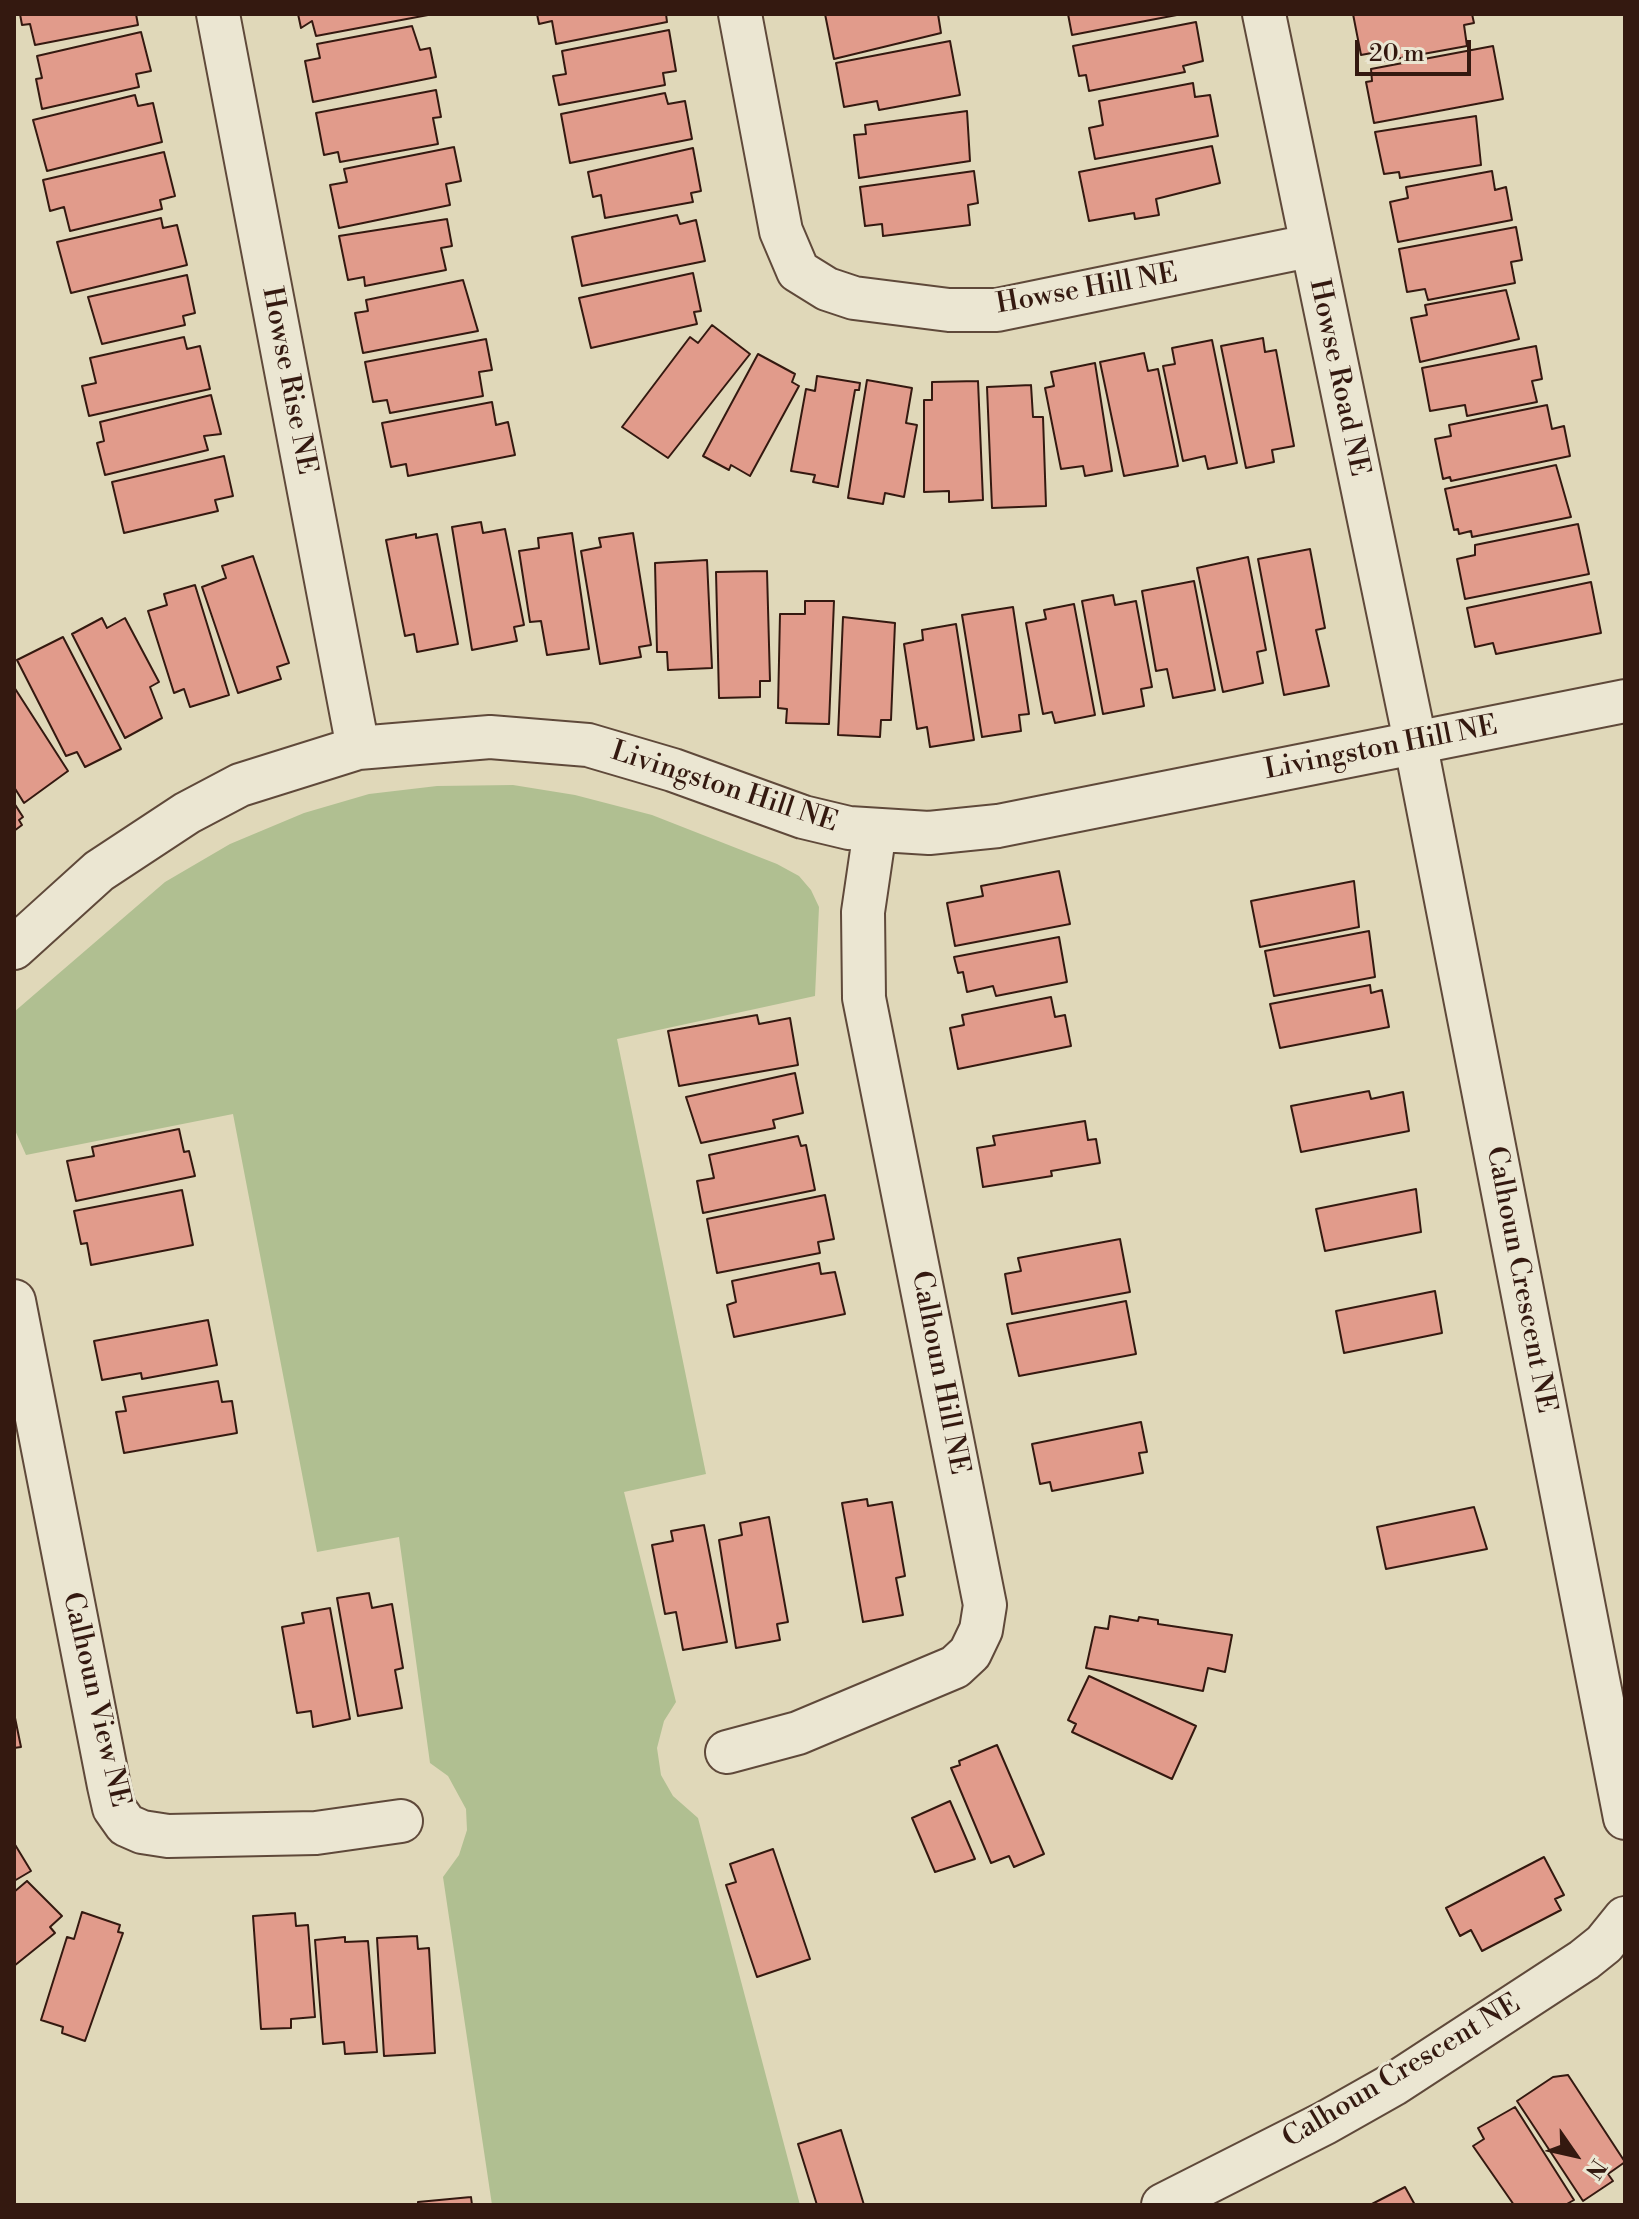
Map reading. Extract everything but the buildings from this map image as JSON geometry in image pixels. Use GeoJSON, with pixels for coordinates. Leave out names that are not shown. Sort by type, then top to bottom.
{"type":"FeatureCollection","features":[{"type":"Feature","properties":{"kind":"street","name":"Howse Rise NE"},"geometry":{"type":"LineString","coordinates":[[218,14],[358,748]]}},
{"type":"Feature","properties":{"kind":"street","name":"Howse Hill NE"},"geometry":{"type":"LineString","coordinates":[[740,14],[781,231],[798,271],[827,289],[854,298],[949,310],[997,310],[1309,246]]}},
{"type":"Feature","properties":{"kind":"street","name":"Howse Road NE"},"geometry":{"type":"LineString","coordinates":[[1264,14],[1309,246],[1415,741]]}},
{"type":"Feature","properties":{"kind":"street","name":"Livingston Hill NE"},"geometry":{"type":"LineString","coordinates":[[14,948],[99,871],[187,813],[240,785],[358,748],[490,737],[588,745],[673,770],[764,806],[849,828],[929,833],[998,826],[1625,701]]}},
{"type":"Feature","properties":{"kind":"street","name":"Calhoun Crescent NE"},"geometry":{"type":"LineString","coordinates":[[1415,741],[1625,1818]]}},
{"type":"Feature","properties":{"kind":"street","name":"Calhoun Hill NE"},"geometry":{"type":"LineString","coordinates":[[727,1752],[798,1733],[955,1667],[970,1653],[983,1618],[985,1605],[864,998],[863,912],[875,830]]}},
{"type":"Feature","properties":{"kind":"street","name":"Calhoun View NE"},"geometry":{"type":"LineString","coordinates":[[14,1301],[109,1786],[114,1808],[126,1825],[142,1832],[168,1836],[316,1833],[401,1821]]}},
{"type":"Feature","properties":{"kind":"street","name":"Calhoun Crescent NE"},"geometry":{"type":"LineString","coordinates":[[1163,2205],[1394,2084],[1584,1960],[1604,1944],[1625,1918]]}},
{"type":"Feature","properties":{"kind":"green space"},"geometry":{"type":"Polygon","coordinates":[[[513,785],[575,795],[652,815],[777,864],[799,876],[811,890],[819,907],[815,996],[617,1039],[706,1474],[624,1492],[676,1702],[664,1721],[657,1748],[661,1775],[673,1796],[698,1818],[800,2205],[492,2205],[443,1877],[459,1855],[467,1830],[466,1809],[448,1776],[430,1763],[399,1537],[317,1552],[233,1114],[26,1155],[14,1128],[14,1012],[165,882],[230,844],[304,813],[369,794],[437,786],[513,785]]]}}]}
